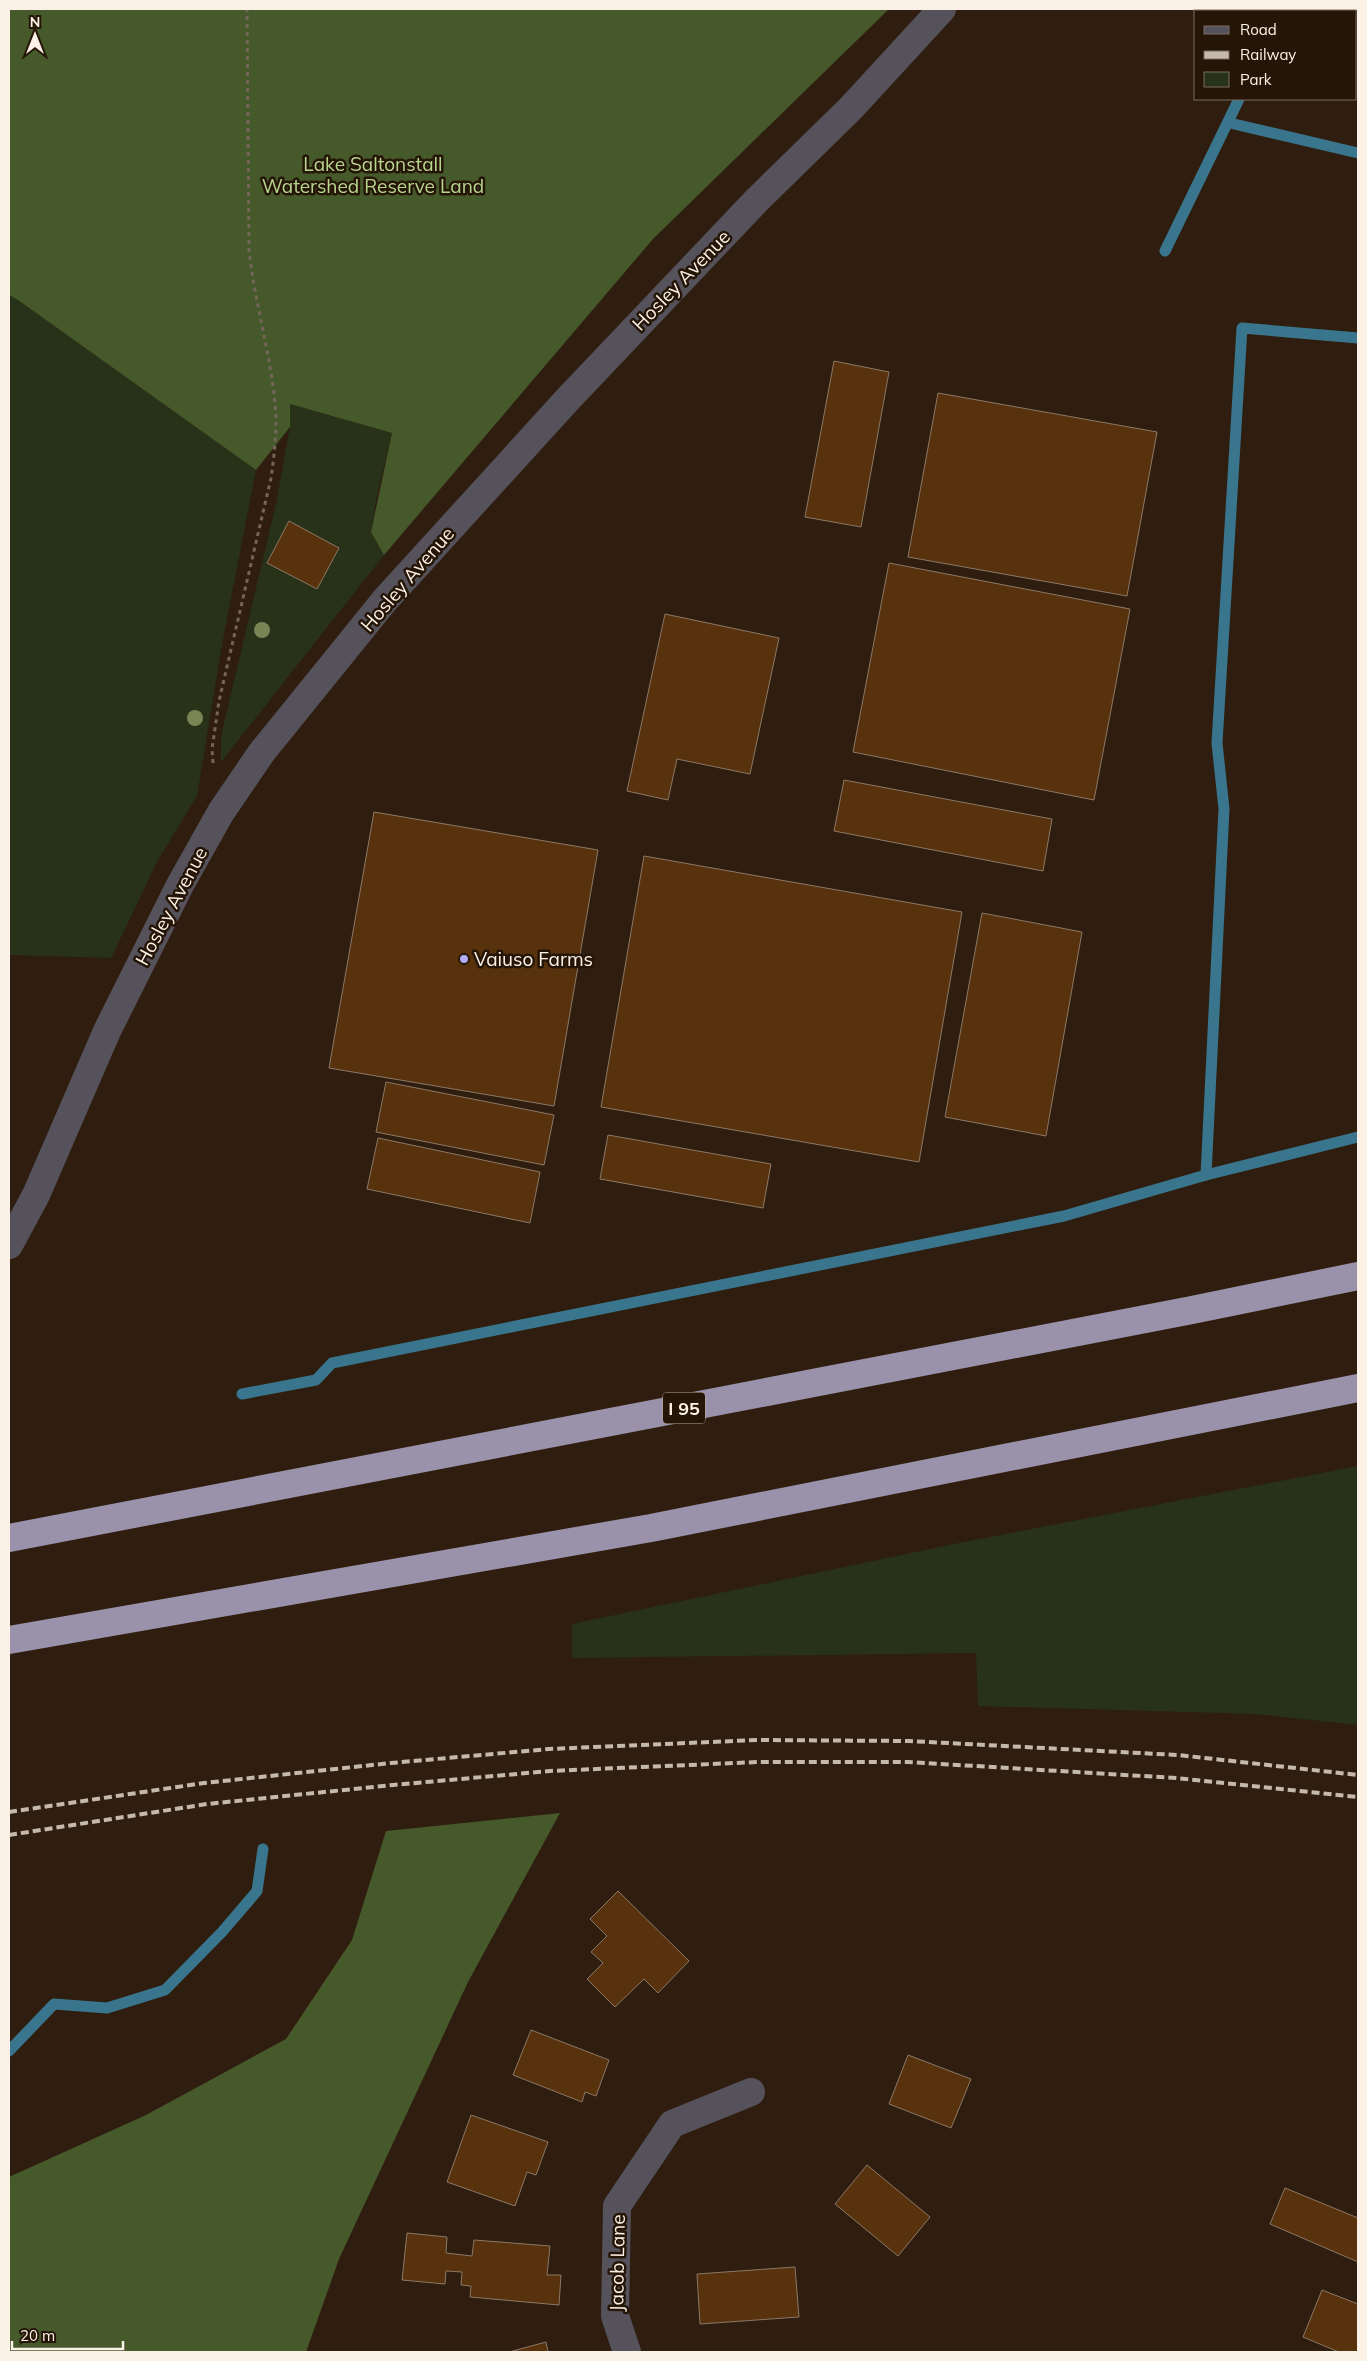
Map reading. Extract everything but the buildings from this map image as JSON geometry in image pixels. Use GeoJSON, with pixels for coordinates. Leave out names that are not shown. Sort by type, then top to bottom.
{"type":"FeatureCollection","features":[{"type":"Feature","properties":{"kind":"highway","name":"I 95"},"geometry":{"type":"LineString","coordinates":[[9,1538],[1192,1310],[1358,1276]]}},
{"type":"Feature","properties":{"kind":"highway"},"geometry":{"type":"LineString","coordinates":[[9,1640],[660,1526],[1358,1388]]}},
{"type":"Feature","properties":{"kind":"street","name":"Hosley Avenue"},"geometry":{"type":"LineString","coordinates":[[9,1245],[36,1195],[107,1031],[180,885],[222,812],[262,752],[385,600],[568,399],[757,200],[851,108],[942,9]]}},
{"type":"Feature","properties":{"kind":"street","name":"Jacob Lane"},"geometry":{"type":"LineString","coordinates":[[627,2352],[615,2316],[617,2206],[672,2124],[751,2092]]}},
{"type":"Feature","properties":{"kind":"path"},"geometry":{"type":"LineString","coordinates":[[222,812],[212,749],[231,647],[271,478],[275,443],[273,388],[253,285],[249,250],[247,9]]}},
{"type":"Feature","properties":{"kind":"green space","name":"Lake Saltonstall Watershed Reserve Land"},"geometry":{"type":"Polygon","coordinates":[[[9,9],[889,9],[653,239],[384,555],[371,532],[392,433],[290,404],[290,427],[256,470],[9,295],[9,9]]]}},
{"type":"Feature","properties":{"kind":"green space"},"geometry":{"type":"Polygon","coordinates":[[[9,295],[256,470],[222,644],[197,796],[158,860],[111,958],[9,955],[9,295]]]}},
{"type":"Feature","properties":{"kind":"green space"},"geometry":{"type":"Polygon","coordinates":[[[290,404],[392,433],[376,500],[371,532],[384,555],[221,762],[221,736],[276,504],[290,427],[290,404]]]}},
{"type":"Feature","properties":{"kind":"green space"},"geometry":{"type":"Polygon","coordinates":[[[1358,1466],[1358,1725],[1256,1714],[978,1706],[976,1653],[572,1658],[572,1624],[959,1543],[1358,1466]]]}},
{"type":"Feature","properties":{"kind":"green space"},"geometry":{"type":"Polygon","coordinates":[[[560,1813],[468,1982],[339,2259],[306,2352],[9,2352],[9,2177],[146,2115],[286,2039],[352,1940],[386,1831],[560,1813]]]}},
{"type":"Feature","properties":{"kind":"waterway"},"geometry":{"type":"LineString","coordinates":[[1165,251],[1239,100]]}},
{"type":"Feature","properties":{"kind":"waterway"},"geometry":{"type":"LineString","coordinates":[[1234,124],[1358,153]]}},
{"type":"Feature","properties":{"kind":"waterway"},"geometry":{"type":"LineString","coordinates":[[242,1394],[316,1380],[332,1363],[1064,1216],[1206,1175],[1224,809],[1217,743],[1242,328],[1358,338]]}},
{"type":"Feature","properties":{"kind":"waterway"},"geometry":{"type":"LineString","coordinates":[[1206,1175],[1358,1137]]}},
{"type":"Feature","properties":{"kind":"waterway"},"geometry":{"type":"LineString","coordinates":[[9,2051],[54,2004],[107,2008],[165,1990],[222,1932],[257,1891],[263,1849]]}},
{"type":"Feature","properties":{"kind":"railway"},"geometry":{"type":"LineString","coordinates":[[9,1812],[204,1783],[391,1763],[549,1749],[757,1740],[909,1741],[1178,1755],[1358,1775]]}},
{"type":"Feature","properties":{"kind":"railway"},"geometry":{"type":"LineString","coordinates":[[9,1835],[207,1804],[393,1785],[550,1771],[758,1762],[908,1762],[1176,1778],[1358,1797]]}},
{"type":"Feature","properties":{"kind":"place","name":"Vaiuso Farms"},"geometry":{"type":"Point","coordinates":[464,959]}}]}
